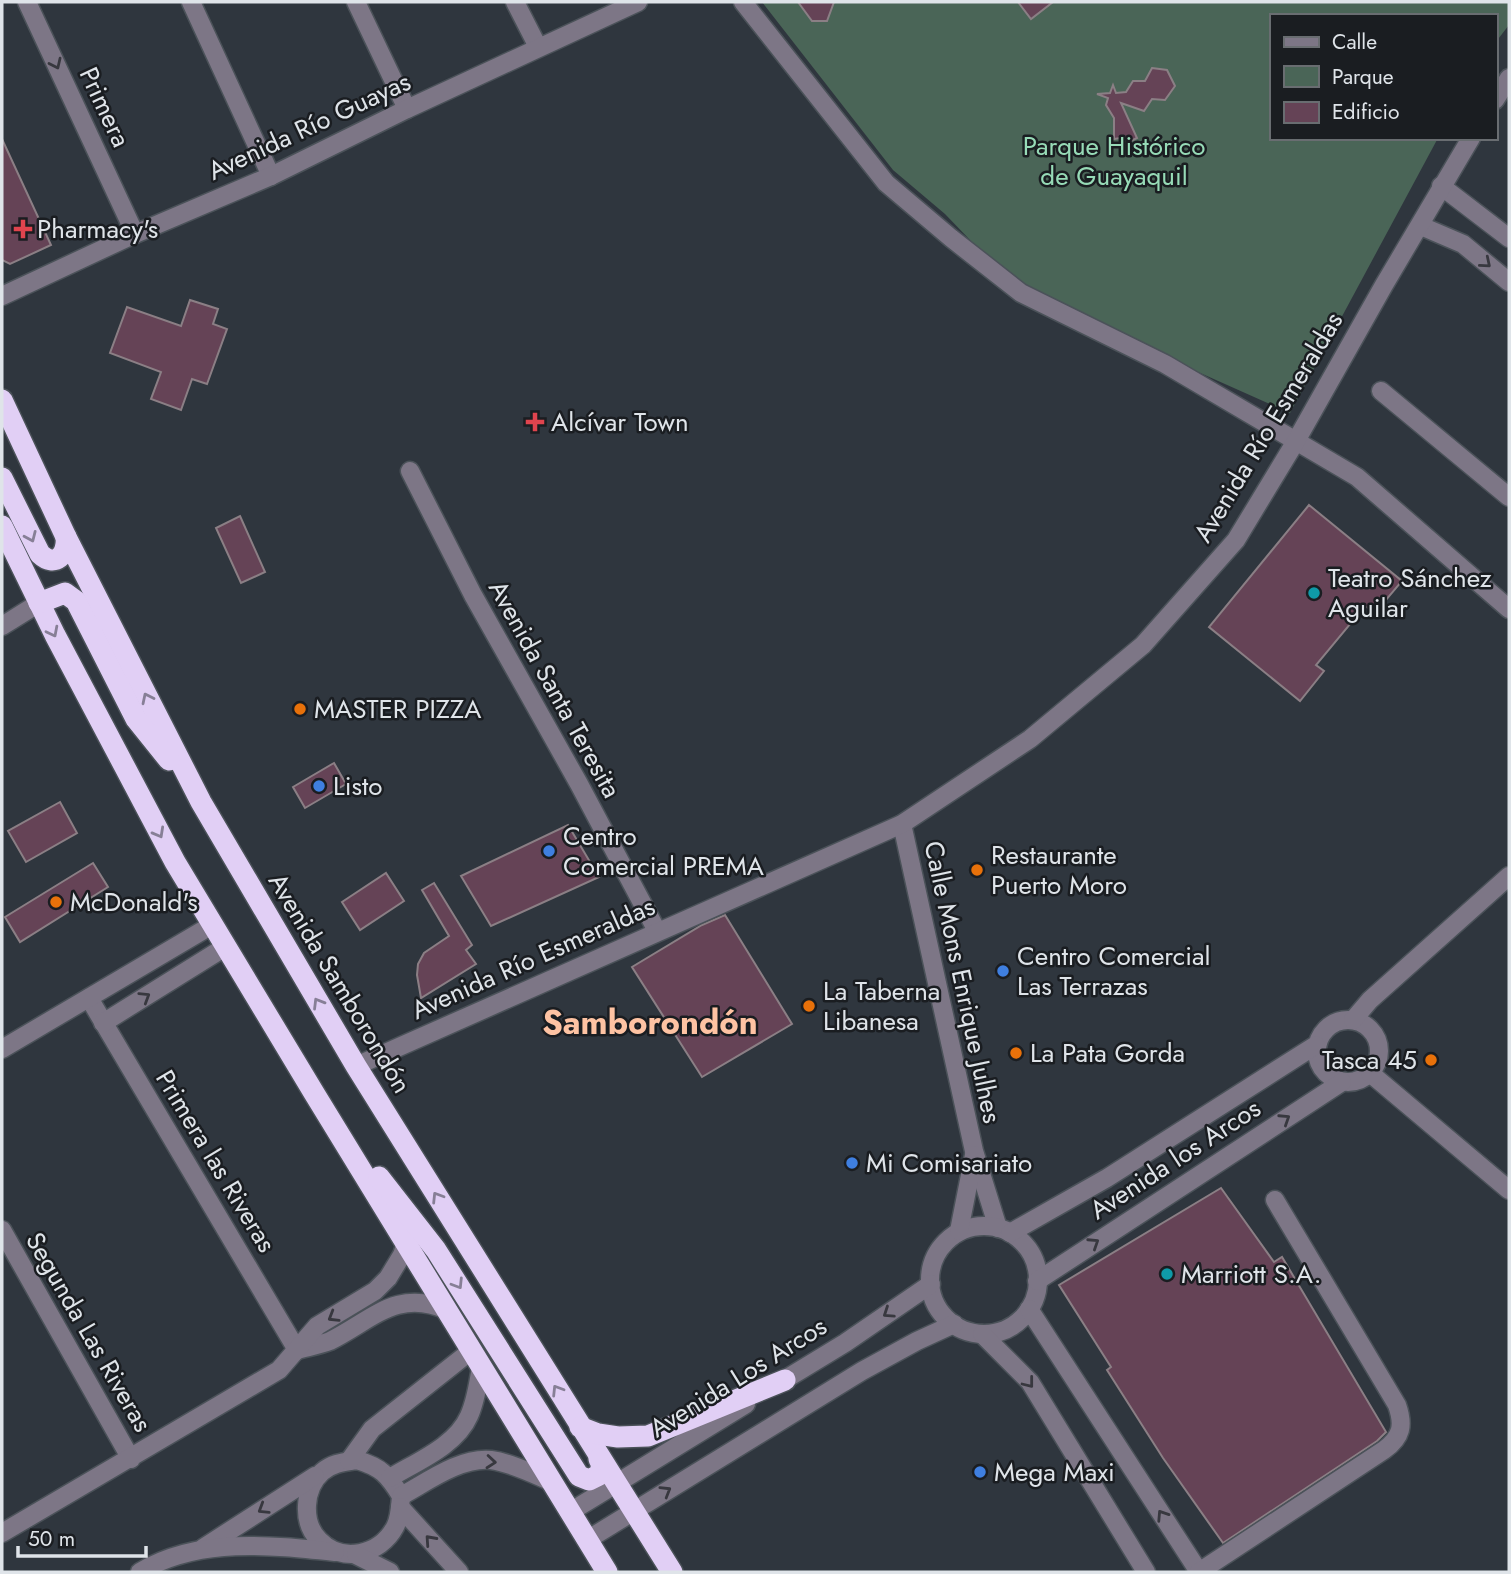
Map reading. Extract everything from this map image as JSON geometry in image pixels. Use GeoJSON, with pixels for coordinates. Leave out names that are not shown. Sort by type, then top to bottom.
{"type":"FeatureCollection","features":[{"type":"Feature","properties":{"kind":"highway","name":"Avenida Samborondón"},"geometry":{"type":"LineString","coordinates":[[2,400],[65,537],[195,791],[287,952],[599,1459],[672,1572]]}},
{"type":"Feature","properties":{"kind":"highway"},"geometry":{"type":"LineString","coordinates":[[2,478],[45,559],[53,561],[60,558],[67,546],[65,537]]}},
{"type":"Feature","properties":{"kind":"highway"},"geometry":{"type":"LineString","coordinates":[[2,526],[152,820],[212,925],[607,1572]]}},
{"type":"Feature","properties":{"kind":"highway"},"geometry":{"type":"LineString","coordinates":[[39,603],[65,593],[76,601],[136,719],[195,791]]}},
{"type":"Feature","properties":{"kind":"highway"},"geometry":{"type":"LineString","coordinates":[[314,1093],[436,1250],[579,1476],[589,1480],[599,1475],[602,1465],[599,1459]]}},
{"type":"Feature","properties":{"kind":"highway"},"geometry":{"type":"LineString","coordinates":[[580,1427],[598,1434],[618,1437],[649,1436],[785,1380]]}},
{"type":"Feature","properties":{"kind":"street","name":"Primera"},"geometry":{"type":"LineString","coordinates":[[27,2],[135,234]]}},
{"type":"Feature","properties":{"kind":"street"},"geometry":{"type":"LineString","coordinates":[[191,2],[271,176]]}},
{"type":"Feature","properties":{"kind":"street"},"geometry":{"type":"LineString","coordinates":[[356,2],[407,109]]}},
{"type":"Feature","properties":{"kind":"street"},"geometry":{"type":"LineString","coordinates":[[514,2],[538,47]]}},
{"type":"Feature","properties":{"kind":"street","name":"Avenida Río Guayas"},"geometry":{"type":"LineString","coordinates":[[2,296],[135,234],[271,176],[407,109],[638,2]]}},
{"type":"Feature","properties":{"kind":"street"},"geometry":{"type":"LineString","coordinates":[[743,2],[886,183],[951,238],[1021,293],[1165,364],[1357,477],[1509,609]]}},
{"type":"Feature","properties":{"kind":"street"},"geometry":{"type":"LineString","coordinates":[[1497,97],[1509,78]]}},
{"type":"Feature","properties":{"kind":"street","name":"Avenida Río Esmeraldas"},"geometry":{"type":"LineString","coordinates":[[356,1066],[902,824],[1030,739],[1143,645],[1236,540],[1470,140]]}},
{"type":"Feature","properties":{"kind":"street"},"geometry":{"type":"LineString","coordinates":[[1441,186],[1509,238]]}},
{"type":"Feature","properties":{"kind":"street"},"geometry":{"type":"LineString","coordinates":[[1421,226],[1463,244],[1509,282]]}},
{"type":"Feature","properties":{"kind":"street"},"geometry":{"type":"LineString","coordinates":[[1381,391],[1509,497]]}},
{"type":"Feature","properties":{"kind":"street","name":"Avenida Santa Teresita"},"geometry":{"type":"LineString","coordinates":[[410,471],[657,931]]}},
{"type":"Feature","properties":{"kind":"street"},"geometry":{"type":"LineString","coordinates":[[2,626],[39,603]]}},
{"type":"Feature","properties":{"kind":"street","name":"Calle Mons Enrique Julhes"},"geometry":{"type":"LineString","coordinates":[[902,824],[974,1151],[1004,1231]]}},
{"type":"Feature","properties":{"kind":"street"},"geometry":{"type":"LineString","coordinates":[[1353,1020],[1370,1000],[1509,876]]}},
{"type":"Feature","properties":{"kind":"street"},"geometry":{"type":"LineString","coordinates":[[2,1049],[212,925]]}},
{"type":"Feature","properties":{"kind":"street"},"geometry":{"type":"LineString","coordinates":[[103,1023],[225,947]]}},
{"type":"Feature","properties":{"kind":"street","name":"Primera las Riveras"},"geometry":{"type":"LineString","coordinates":[[89,998],[298,1350]]}},
{"type":"Feature","properties":{"kind":"street"},"geometry":{"type":"LineString","coordinates":[[1341,1020],[1353,1020],[1364,1023],[1373,1031],[1379,1052],[1377,1063],[1370,1073],[1362,1079],[1342,1082],[1330,1077],[1322,1069],[1317,1058],[1316,1045],[1321,1034],[1330,1025],[1341,1020]]}},
{"type":"Feature","properties":{"kind":"street","name":"Avenida los Arcos"},"geometry":{"type":"LineString","coordinates":[[1004,1231],[1107,1178],[1316,1045]]}},
{"type":"Feature","properties":{"kind":"street"},"geometry":{"type":"LineString","coordinates":[[1370,1073],[1509,1190]]}},
{"type":"Feature","properties":{"kind":"street","name":"Avenida los Arcos"},"geometry":{"type":"LineString","coordinates":[[1038,1281],[1342,1082]]}},
{"type":"Feature","properties":{"kind":"street","name":"Calle Mons Enrique Julhes"},"geometry":{"type":"LineString","coordinates":[[959,1231],[974,1151]]}},
{"type":"Feature","properties":{"kind":"street"},"geometry":{"type":"LineString","coordinates":[[1029,1309],[1199,1572],[1384,1450],[1400,1436],[1402,1425],[1397,1405],[1275,1200]]}},
{"type":"Feature","properties":{"kind":"street"},"geometry":{"type":"LineString","coordinates":[[985,1226],[1004,1231],[1021,1242],[1030,1253],[1038,1281],[1035,1296],[1029,1309],[1017,1323],[1000,1331],[982,1334],[967,1332],[936,1307],[932,1296],[931,1271],[940,1248],[959,1231],[985,1226]]}},
{"type":"Feature","properties":{"kind":"street","name":"Segunda Las Riveras"},"geometry":{"type":"LineString","coordinates":[[2,1230],[131,1459]]}},
{"type":"Feature","properties":{"kind":"street"},"geometry":{"type":"LineString","coordinates":[[2,1533],[278,1370],[317,1326],[379,1287],[396,1267],[406,1242]]}},
{"type":"Feature","properties":{"kind":"street","name":"Avenida Los Arcos"},"geometry":{"type":"LineString","coordinates":[[570,1511],[845,1343],[931,1284]]}},
{"type":"Feature","properties":{"kind":"street"},"geometry":{"type":"LineString","coordinates":[[298,1350],[327,1342],[386,1308],[403,1303],[418,1301],[447,1310]]}},
{"type":"Feature","properties":{"kind":"street"},"geometry":{"type":"LineString","coordinates":[[587,1540],[862,1371],[954,1324]]}},
{"type":"Feature","properties":{"kind":"street"},"geometry":{"type":"LineString","coordinates":[[982,1334],[1030,1382],[1146,1572]]}},
{"type":"Feature","properties":{"kind":"street"},"geometry":{"type":"LineString","coordinates":[[845,1343],[862,1371]]}},
{"type":"Feature","properties":{"kind":"street"},"geometry":{"type":"LineString","coordinates":[[349,1461],[372,1429],[477,1359]]}},
{"type":"Feature","properties":{"kind":"street"},"geometry":{"type":"LineString","coordinates":[[390,1478],[452,1439],[468,1419],[476,1397],[477,1359]]}},
{"type":"Feature","properties":{"kind":"street"},"geometry":{"type":"LineString","coordinates":[[140,1572],[199,1550],[338,1463],[357,1460],[375,1466],[390,1478],[401,1501],[459,1572]]}},
{"type":"Feature","properties":{"kind":"street"},"geometry":{"type":"LineString","coordinates":[[199,1550],[267,1545],[347,1554],[373,1550],[388,1539],[397,1524],[401,1501],[460,1465],[489,1460],[516,1467],[552,1482]]}},
{"type":"Feature","properties":{"kind":"street"},"geometry":{"type":"LineString","coordinates":[[321,1473],[308,1493],[307,1518],[318,1540],[390,1572]]}},
{"type":"Feature","properties":{"kind":"green space","name":"Parque Histórico de Guayaquil"},"geometry":{"type":"Polygon","coordinates":[[[762,2],[1509,2],[1509,25],[1497,40],[1497,14],[1270,14],[1270,140],[1437,140],[1290,413],[1021,293],[945,214],[893,170],[762,2]]]}},
{"type":"Feature","properties":{"kind":"building"},"geometry":{"type":"Polygon","coordinates":[[[798,2],[834,2],[827,21],[812,21],[798,2]]]}},
{"type":"Feature","properties":{"kind":"building"},"geometry":{"type":"Polygon","coordinates":[[[1018,2],[1053,2],[1031,19],[1018,2]]]}},
{"type":"Feature","properties":{"kind":"building"},"geometry":{"type":"Polygon","coordinates":[[[1152,68],[1167,70],[1175,86],[1165,100],[1152,99],[1144,111],[1121,103],[1137,138],[1129,142],[1126,137],[1114,139],[1114,118],[1106,105],[1108,98],[1097,94],[1110,93],[1113,85],[1116,93],[1126,92],[1133,81],[1145,81],[1152,68]]]}},
{"type":"Feature","properties":{"kind":"building","name":"Pharmacy's"},"geometry":{"type":"Polygon","coordinates":[[[2,139],[51,245],[10,264],[2,260],[2,139]]]}},
{"type":"Feature","properties":{"kind":"building"},"geometry":{"type":"Polygon","coordinates":[[[190,300],[218,309],[213,324],[227,329],[207,384],[192,379],[181,410],[151,399],[161,372],[110,353],[127,307],[181,326],[190,300]]]}},
{"type":"Feature","properties":{"kind":"building","name":"Teatro Sánchez Aguilar"},"geometry":{"type":"Polygon","coordinates":[[[1309,505],[1402,581],[1375,613],[1365,606],[1316,665],[1324,671],[1300,701],[1209,627],[1309,505]]]}},
{"type":"Feature","properties":{"kind":"building"},"geometry":{"type":"Polygon","coordinates":[[[240,516],[265,572],[241,583],[216,528],[240,516]]]}},
{"type":"Feature","properties":{"kind":"building","name":"Listo"},"geometry":{"type":"Polygon","coordinates":[[[334,763],[346,784],[305,808],[293,787],[334,763]]]}},
{"type":"Feature","properties":{"kind":"building"},"geometry":{"type":"Polygon","coordinates":[[[60,802],[77,833],[26,862],[8,831],[60,802]]]}},
{"type":"Feature","properties":{"kind":"building","name":"Centro Comercial PREMA"},"geometry":{"type":"Polygon","coordinates":[[[568,825],[599,877],[491,926],[461,876],[568,825]]]}},
{"type":"Feature","properties":{"kind":"building","name":"McDonald's"},"geometry":{"type":"Polygon","coordinates":[[[93,863],[108,887],[20,942],[5,917],[93,863]]]}},
{"type":"Feature","properties":{"kind":"building"},"geometry":{"type":"Polygon","coordinates":[[[386,873],[404,901],[360,930],[342,902],[386,873]]]}},
{"type":"Feature","properties":{"kind":"building"},"geometry":{"type":"Polygon","coordinates":[[[434,883],[472,945],[466,950],[476,964],[421,998],[418,964],[424,953],[449,936],[422,890],[434,883]]]}},
{"type":"Feature","properties":{"kind":"building"},"geometry":{"type":"Polygon","coordinates":[[[725,915],[792,1024],[702,1077],[632,967],[702,925],[725,915]]]}},
{"type":"Feature","properties":{"kind":"building"},"geometry":{"type":"Polygon","coordinates":[[[1221,1188],[1274,1262],[1282,1257],[1386,1432],[1377,1441],[1223,1543],[1163,1458],[1107,1370],[1111,1367],[1059,1285],[1221,1188]]]}},
{"type":"Feature","properties":{"kind":"place","name":"Pharmacy's"},"geometry":{"type":"Point","coordinates":[23,229]}},
{"type":"Feature","properties":{"kind":"place","name":"Alcívar Town"},"geometry":{"type":"Point","coordinates":[535,422]}},
{"type":"Feature","properties":{"kind":"place","name":"Teatro Sánchez Aguilar"},"geometry":{"type":"Point","coordinates":[1314,593]}},
{"type":"Feature","properties":{"kind":"place","name":"MASTER PIZZA"},"geometry":{"type":"Point","coordinates":[300,709]}},
{"type":"Feature","properties":{"kind":"place","name":"Listo"},"geometry":{"type":"Point","coordinates":[319,786]}},
{"type":"Feature","properties":{"kind":"place","name":"Centro Comercial PREMA"},"geometry":{"type":"Point","coordinates":[549,851]}},
{"type":"Feature","properties":{"kind":"place","name":"Restaurante Puerto Moro"},"geometry":{"type":"Point","coordinates":[977,870]}},
{"type":"Feature","properties":{"kind":"place","name":"McDonald's"},"geometry":{"type":"Point","coordinates":[56,902]}},
{"type":"Feature","properties":{"kind":"place","name":"Centro Comercial Las Terrazas"},"geometry":{"type":"Point","coordinates":[1003,971]}},
{"type":"Feature","properties":{"kind":"place","name":"La Taberna Libanesa"},"geometry":{"type":"Point","coordinates":[809,1006]}},
{"type":"Feature","properties":{"kind":"place","name":"La Pata Gorda"},"geometry":{"type":"Point","coordinates":[1016,1053]}},
{"type":"Feature","properties":{"kind":"place","name":"Tasca 45"},"geometry":{"type":"Point","coordinates":[1431,1060]}},
{"type":"Feature","properties":{"kind":"place","name":"Mi Comisariato"},"geometry":{"type":"Point","coordinates":[852,1163]}},
{"type":"Feature","properties":{"kind":"place","name":"Marriott S.A."},"geometry":{"type":"Point","coordinates":[1167,1274]}},
{"type":"Feature","properties":{"kind":"place","name":"Mega Maxi"},"geometry":{"type":"Point","coordinates":[980,1472]}},
{"type":"Feature","properties":{"kind":"district","name":"Samborondón"},"geometry":{"type":"Point","coordinates":[650,1022]}}]}
